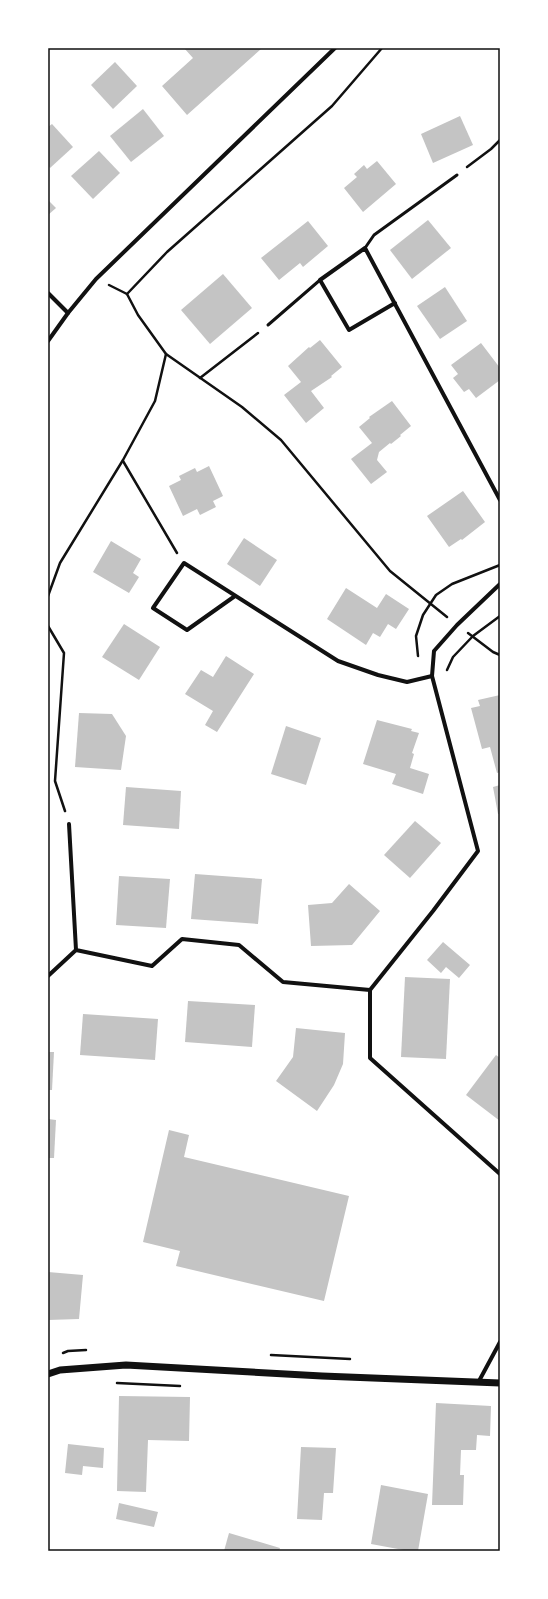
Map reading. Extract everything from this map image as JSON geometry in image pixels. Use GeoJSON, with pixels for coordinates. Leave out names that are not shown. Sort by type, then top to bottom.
{"type":"FeatureCollection","features":[{"type":"Feature","properties":{"kind":"street"},"geometry":{"type":"LineString","coordinates":[[48,341],[68,313],[96,279],[335,48]]}},
{"type":"Feature","properties":{"kind":"street"},"geometry":{"type":"LineString","coordinates":[[395,303],[349,330],[320,280],[365,248],[395,303],[500,500]]}},
{"type":"Feature","properties":{"kind":"street"},"geometry":{"type":"LineString","coordinates":[[48,293],[68,313]]}},
{"type":"Feature","properties":{"kind":"street"},"geometry":{"type":"LineString","coordinates":[[235,596],[187,630],[153,608],[184,563],[338,660],[378,675],[407,682],[432,676]]}},
{"type":"Feature","properties":{"kind":"street"},"geometry":{"type":"LineString","coordinates":[[500,584],[457,625],[434,650],[432,676],[478,851],[433,911],[370,990],[370,1058],[500,1174]]}},
{"type":"Feature","properties":{"kind":"street"},"geometry":{"type":"LineString","coordinates":[[69,824],[76,950]]}},
{"type":"Feature","properties":{"kind":"street"},"geometry":{"type":"LineString","coordinates":[[76,950],[152,966],[182,939],[239,945],[283,982],[370,990]]}},
{"type":"Feature","properties":{"kind":"street"},"geometry":{"type":"LineString","coordinates":[[48,976],[76,950]]}},
{"type":"Feature","properties":{"kind":"street"},"geometry":{"type":"LineString","coordinates":[[479,1381],[500,1342]]}},
{"type":"Feature","properties":{"kind":"street"},"geometry":{"type":"LineString","coordinates":[[48,1374],[60,1370],[126,1364],[322,1376],[500,1383]]}},
{"type":"Feature","properties":{"kind":"lane"},"geometry":{"type":"LineString","coordinates":[[365,248],[374,235],[456,175]]}},
{"type":"Feature","properties":{"kind":"lane"},"geometry":{"type":"LineString","coordinates":[[268,324],[320,280]]}},
{"type":"Feature","properties":{"kind":"path"},"geometry":{"type":"LineString","coordinates":[[127,294],[167,252],[332,106],[382,48]]}},
{"type":"Feature","properties":{"kind":"path"},"geometry":{"type":"LineString","coordinates":[[456,175],[491,149],[500,140]]}},
{"type":"Feature","properties":{"kind":"path"},"geometry":{"type":"LineString","coordinates":[[96,279],[127,294],[138,315],[166,354],[242,407],[281,440],[390,571],[421,596]]}},
{"type":"Feature","properties":{"kind":"path"},"geometry":{"type":"LineString","coordinates":[[200,378],[268,324]]}},
{"type":"Feature","properties":{"kind":"path"},"geometry":{"type":"LineString","coordinates":[[48,596],[60,563],[122,460],[155,401],[166,354]]}},
{"type":"Feature","properties":{"kind":"path"},"geometry":{"type":"LineString","coordinates":[[122,460],[184,563]]}},
{"type":"Feature","properties":{"kind":"path"},"geometry":{"type":"LineString","coordinates":[[420,679],[416,636],[423,615],[436,595],[452,584],[500,565]]}},
{"type":"Feature","properties":{"kind":"path"},"geometry":{"type":"LineString","coordinates":[[432,676],[448,670],[453,657],[472,636],[500,616]]}},
{"type":"Feature","properties":{"kind":"path"},"geometry":{"type":"LineString","coordinates":[[48,626],[64,652],[55,781],[69,824]]}},
{"type":"Feature","properties":{"kind":"path"},"geometry":{"type":"LineString","coordinates":[[493,652],[500,655]]}},
{"type":"Feature","properties":{"kind":"building"},"geometry":{"type":"Polygon","coordinates":[[[184,48],[261,49],[187,115],[162,86],[193,58],[184,48]]]}},
{"type":"Feature","properties":{"kind":"building"},"geometry":{"type":"Polygon","coordinates":[[[115,62],[137,86],[113,109],[91,85],[115,62]]]}},
{"type":"Feature","properties":{"kind":"building"},"geometry":{"type":"Polygon","coordinates":[[[143,109],[164,136],[131,162],[110,136],[143,109]]]}},
{"type":"Feature","properties":{"kind":"building"},"geometry":{"type":"Polygon","coordinates":[[[460,116],[473,145],[433,163],[421,134],[460,116]]]}},
{"type":"Feature","properties":{"kind":"building"},"geometry":{"type":"Polygon","coordinates":[[[52,124],[73,147],[50,168],[48,165],[48,127],[52,124]]]}},
{"type":"Feature","properties":{"kind":"building"},"geometry":{"type":"Polygon","coordinates":[[[99,151],[120,173],[93,199],[71,176],[99,151]]]}},
{"type":"Feature","properties":{"kind":"building"},"geometry":{"type":"Polygon","coordinates":[[[377,161],[396,184],[363,212],[344,188],[357,177],[354,174],[364,165],[367,169],[377,161]]]}},
{"type":"Feature","properties":{"kind":"building"},"geometry":{"type":"Polygon","coordinates":[[[48,200],[56,208],[48,215],[48,200]]]}},
{"type":"Feature","properties":{"kind":"building"},"geometry":{"type":"Polygon","coordinates":[[[428,220],[451,248],[412,279],[390,250],[428,220]]]}},
{"type":"Feature","properties":{"kind":"building"},"geometry":{"type":"Polygon","coordinates":[[[308,221],[328,246],[303,267],[300,263],[279,280],[261,258],[308,221]]]}},
{"type":"Feature","properties":{"kind":"building"},"geometry":{"type":"Polygon","coordinates":[[[223,274],[252,308],[210,344],[181,310],[223,274]]]}},
{"type":"Feature","properties":{"kind":"building"},"geometry":{"type":"Polygon","coordinates":[[[445,287],[467,321],[440,339],[417,306],[445,287]]]}},
{"type":"Feature","properties":{"kind":"building"},"geometry":{"type":"Polygon","coordinates":[[[320,340],[342,367],[331,376],[332,377],[311,391],[324,408],[306,423],[284,395],[301,382],[288,366],[309,347],[310,348],[320,340]]]}},
{"type":"Feature","properties":{"kind":"building"},"geometry":{"type":"Polygon","coordinates":[[[481,343],[500,368],[500,380],[476,398],[469,389],[464,392],[453,378],[458,374],[451,365],[481,343]]]}},
{"type":"Feature","properties":{"kind":"building"},"geometry":{"type":"Polygon","coordinates":[[[392,401],[411,426],[400,435],[401,436],[379,452],[377,460],[387,472],[371,484],[351,459],[372,443],[359,427],[370,418],[369,417],[392,401]]]}},
{"type":"Feature","properties":{"kind":"building"},"geometry":{"type":"Polygon","coordinates":[[[209,466],[223,496],[213,501],[216,507],[200,515],[197,509],[183,516],[169,486],[181,480],[179,476],[195,468],[197,472],[209,466]]]}},
{"type":"Feature","properties":{"kind":"building"},"geometry":{"type":"Polygon","coordinates":[[[463,491],[485,522],[462,540],[461,539],[449,547],[427,516],[463,491]]]}},
{"type":"Feature","properties":{"kind":"building"},"geometry":{"type":"Polygon","coordinates":[[[244,538],[277,560],[260,586],[227,564],[244,538]]]}},
{"type":"Feature","properties":{"kind":"building"},"geometry":{"type":"Polygon","coordinates":[[[111,541],[141,559],[133,573],[139,577],[129,593],[93,572],[111,541]]]}},
{"type":"Feature","properties":{"kind":"building"},"geometry":{"type":"Polygon","coordinates":[[[346,588],[377,608],[386,594],[409,609],[396,629],[388,624],[380,637],[373,633],[366,645],[327,619],[346,588]]]}},
{"type":"Feature","properties":{"kind":"building"},"geometry":{"type":"Polygon","coordinates":[[[124,624],[160,647],[139,680],[102,657],[124,624]]]}},
{"type":"Feature","properties":{"kind":"building"},"geometry":{"type":"Polygon","coordinates":[[[226,656],[254,674],[217,732],[205,725],[213,711],[185,694],[201,670],[213,677],[226,656]]]}},
{"type":"Feature","properties":{"kind":"building"},"geometry":{"type":"Polygon","coordinates":[[[500,695],[500,772],[497,773],[490,747],[482,749],[471,708],[480,706],[478,700],[500,695]]]}},
{"type":"Feature","properties":{"kind":"building"},"geometry":{"type":"Polygon","coordinates":[[[79,713],[112,714],[126,736],[121,770],[75,767],[79,713]]]}},
{"type":"Feature","properties":{"kind":"building"},"geometry":{"type":"Polygon","coordinates":[[[377,720],[412,729],[411,731],[419,733],[412,753],[414,754],[410,768],[429,774],[423,794],[392,784],[396,774],[363,764],[377,720]]]}},
{"type":"Feature","properties":{"kind":"building"},"geometry":{"type":"Polygon","coordinates":[[[286,726],[321,738],[306,785],[271,774],[286,726]]]}},
{"type":"Feature","properties":{"kind":"building"},"geometry":{"type":"Polygon","coordinates":[[[500,785],[500,814],[498,814],[493,787],[500,785]]]}},
{"type":"Feature","properties":{"kind":"building"},"geometry":{"type":"Polygon","coordinates":[[[126,787],[181,791],[179,829],[123,825],[126,787]]]}},
{"type":"Feature","properties":{"kind":"building"},"geometry":{"type":"Polygon","coordinates":[[[415,821],[441,843],[410,878],[384,855],[415,821]]]}},
{"type":"Feature","properties":{"kind":"building"},"geometry":{"type":"Polygon","coordinates":[[[195,874],[262,879],[258,924],[191,919],[195,874]]]}},
{"type":"Feature","properties":{"kind":"building"},"geometry":{"type":"Polygon","coordinates":[[[119,876],[170,879],[166,928],[116,925],[119,876]]]}},
{"type":"Feature","properties":{"kind":"building"},"geometry":{"type":"Polygon","coordinates":[[[349,884],[380,911],[352,945],[311,946],[308,905],[332,903],[349,884]]]}},
{"type":"Feature","properties":{"kind":"building"},"geometry":{"type":"Polygon","coordinates":[[[443,942],[470,965],[459,978],[446,967],[441,973],[427,960],[443,942]]]}},
{"type":"Feature","properties":{"kind":"building"},"geometry":{"type":"Polygon","coordinates":[[[405,977],[450,979],[446,1059],[401,1057],[405,977]]]}},
{"type":"Feature","properties":{"kind":"building"},"geometry":{"type":"Polygon","coordinates":[[[188,1001],[255,1005],[252,1047],[185,1042],[188,1001]]]}},
{"type":"Feature","properties":{"kind":"building"},"geometry":{"type":"Polygon","coordinates":[[[83,1014],[158,1019],[155,1060],[80,1055],[83,1014]]]}},
{"type":"Feature","properties":{"kind":"building"},"geometry":{"type":"Polygon","coordinates":[[[296,1028],[345,1033],[343,1064],[334,1085],[317,1111],[276,1081],[293,1057],[296,1028]]]}},
{"type":"Feature","properties":{"kind":"building"},"geometry":{"type":"Polygon","coordinates":[[[48,1052],[54,1052],[52,1090],[48,1090],[48,1052]]]}},
{"type":"Feature","properties":{"kind":"building"},"geometry":{"type":"Polygon","coordinates":[[[496,1055],[500,1058],[500,1121],[466,1095],[496,1055]]]}},
{"type":"Feature","properties":{"kind":"building"},"geometry":{"type":"Polygon","coordinates":[[[48,1119],[56,1120],[54,1158],[48,1158],[48,1119]]]}},
{"type":"Feature","properties":{"kind":"building"},"geometry":{"type":"Polygon","coordinates":[[[169,1130],[189,1135],[184,1157],[349,1196],[324,1301],[176,1266],[180,1251],[143,1242],[169,1130]]]}},
{"type":"Feature","properties":{"kind":"building"},"geometry":{"type":"Polygon","coordinates":[[[48,1272],[83,1275],[79,1319],[48,1320],[48,1272]]]}},
{"type":"Feature","properties":{"kind":"building"},"geometry":{"type":"Polygon","coordinates":[[[119,1396],[190,1397],[189,1441],[148,1440],[146,1492],[117,1491],[119,1396]]]}},
{"type":"Feature","properties":{"kind":"building"},"geometry":{"type":"Polygon","coordinates":[[[436,1403],[491,1406],[490,1436],[477,1435],[476,1450],[461,1450],[460,1475],[464,1475],[463,1505],[432,1505],[436,1403]]]}},
{"type":"Feature","properties":{"kind":"building"},"geometry":{"type":"Polygon","coordinates":[[[68,1444],[104,1448],[103,1468],[83,1466],[82,1475],[65,1473],[68,1444]]]}},
{"type":"Feature","properties":{"kind":"building"},"geometry":{"type":"Polygon","coordinates":[[[301,1447],[336,1448],[333,1493],[324,1493],[322,1520],[297,1519],[301,1447]]]}},
{"type":"Feature","properties":{"kind":"building"},"geometry":{"type":"Polygon","coordinates":[[[381,1485],[428,1494],[418,1551],[409,1551],[371,1544],[381,1485]]]}},
{"type":"Feature","properties":{"kind":"building"},"geometry":{"type":"Polygon","coordinates":[[[119,1503],[158,1512],[154,1527],[116,1519],[119,1503]]]}},
{"type":"Feature","properties":{"kind":"building"},"geometry":{"type":"Polygon","coordinates":[[[229,1533],[280,1548],[279,1551],[224,1551],[229,1533]]]}}]}
